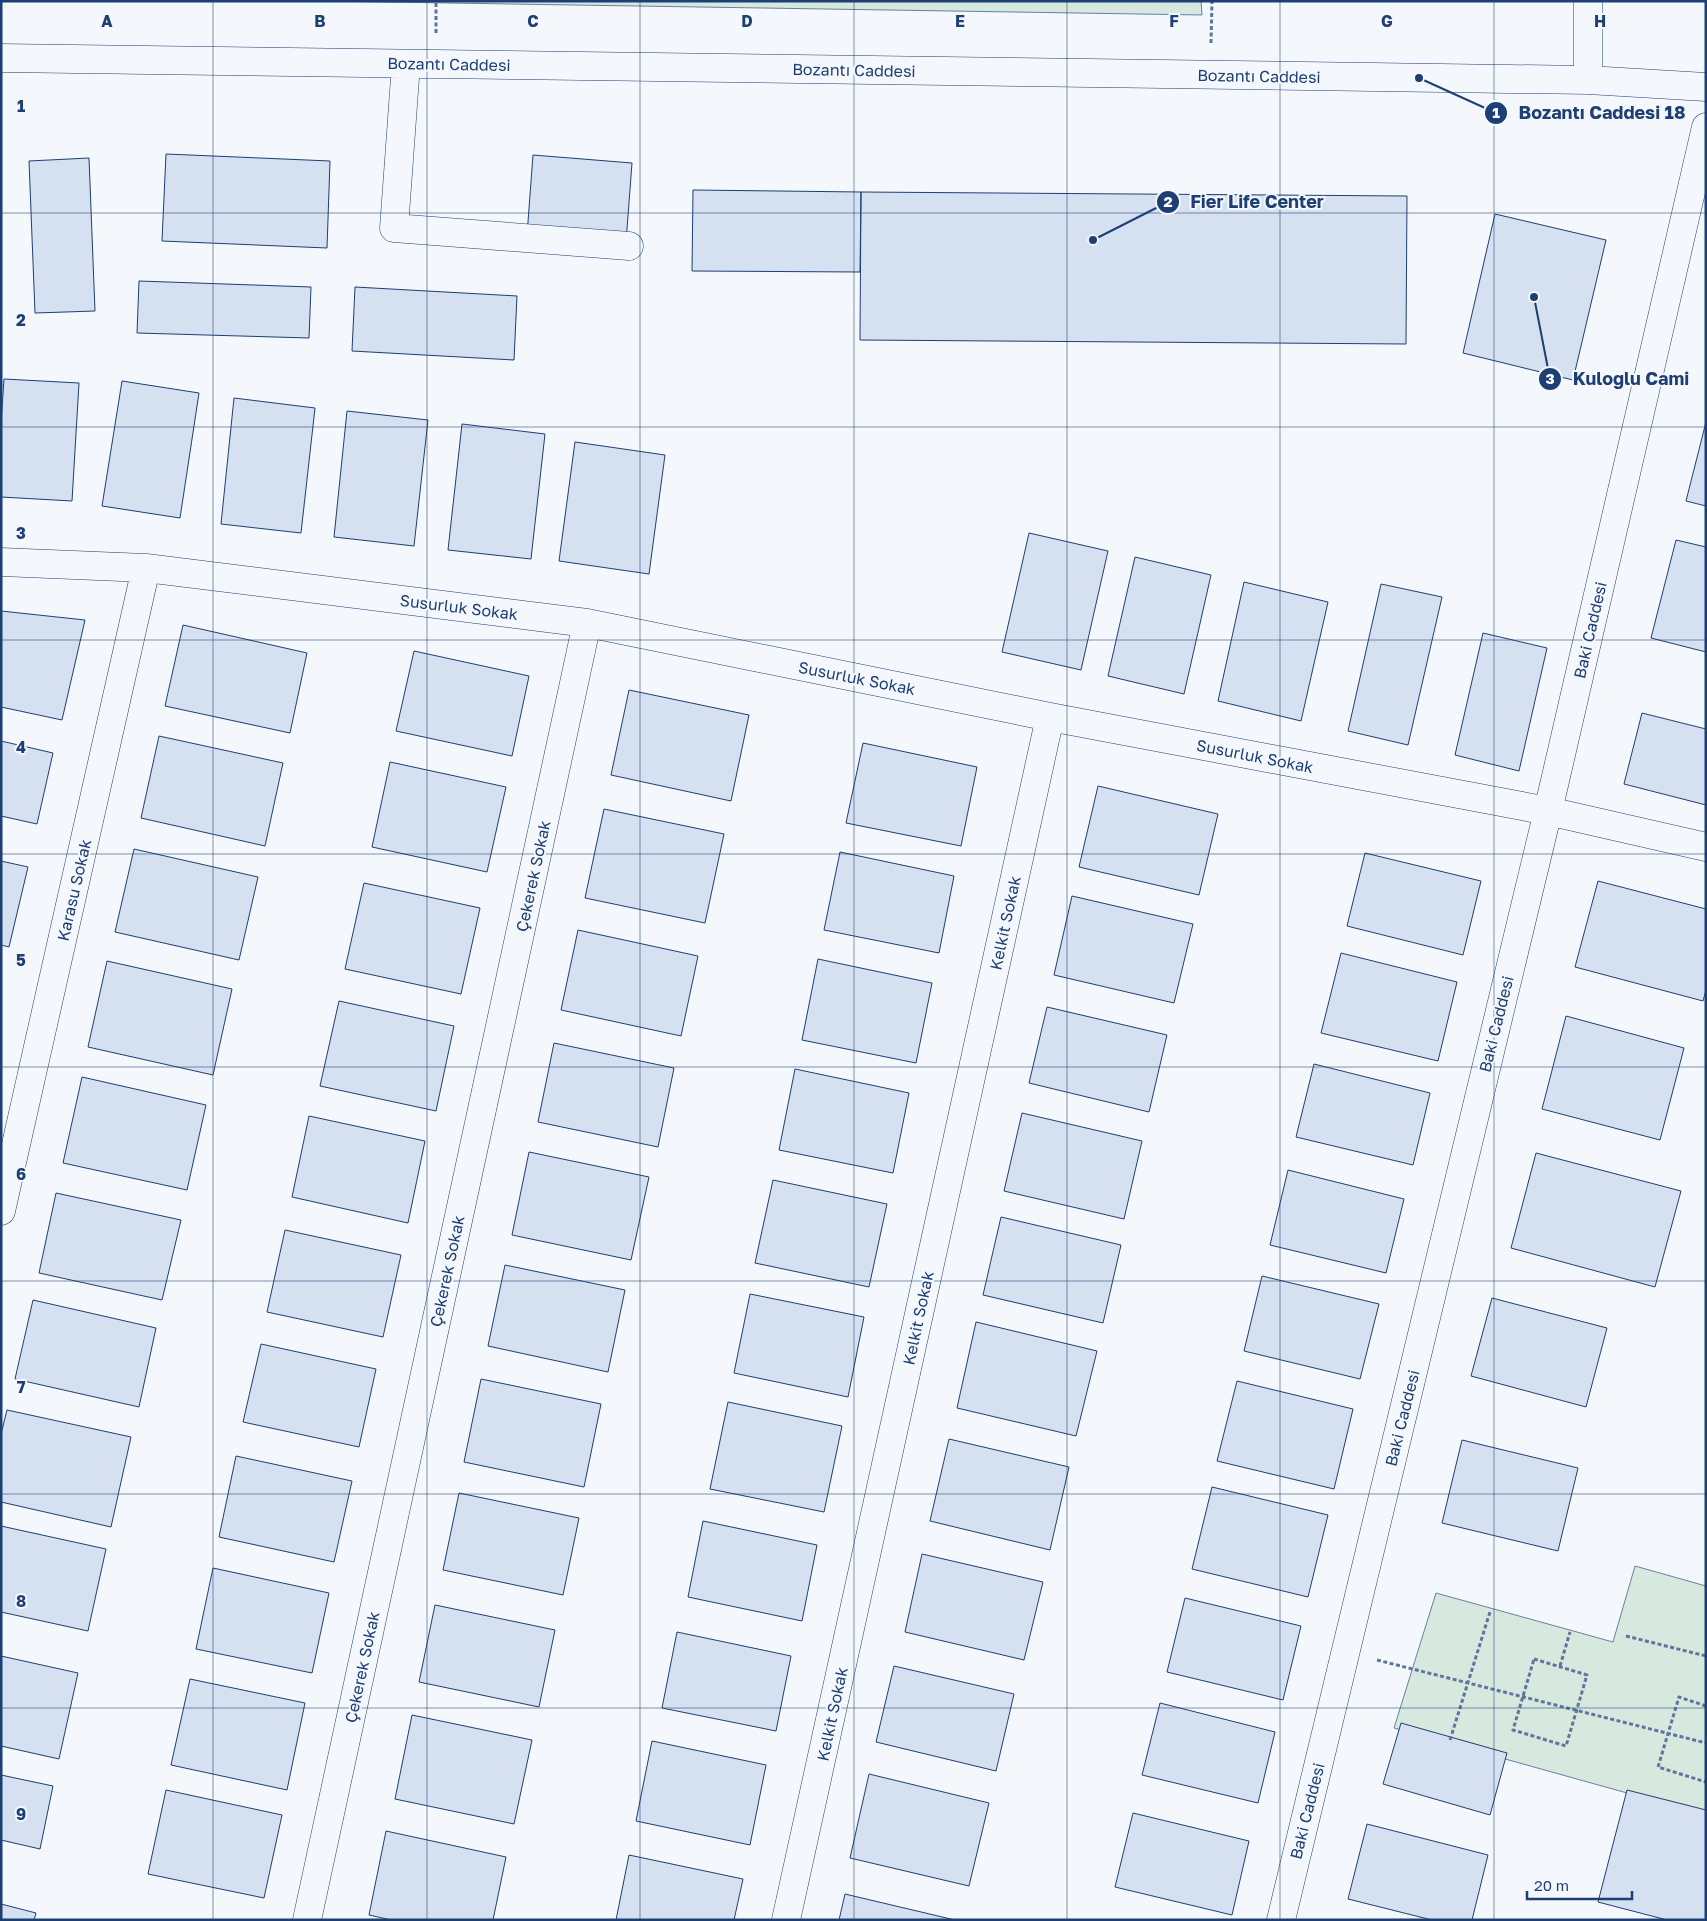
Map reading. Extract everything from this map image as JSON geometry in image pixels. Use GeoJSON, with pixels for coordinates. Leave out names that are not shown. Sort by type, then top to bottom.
{"type":"FeatureCollection","features":[{"type":"Feature","properties":{"kind":"street"},"geometry":{"type":"LineString","coordinates":[[1588,1],[1588,80]]}},
{"type":"Feature","properties":{"kind":"street","name":"Bozantı Caddesi"},"geometry":{"type":"LineString","coordinates":[[1,58],[1588,80],[1706,87]]}},
{"type":"Feature","properties":{"kind":"street"},"geometry":{"type":"LineString","coordinates":[[406,64],[394,228],[629,246]]}},
{"type":"Feature","properties":{"kind":"street","name":"Baki Caddesi"},"geometry":{"type":"LineString","coordinates":[[1281,1920],[1548,811],[1706,126]]}},
{"type":"Feature","properties":{"kind":"street","name":"Susurluk Sokak"},"geometry":{"type":"LineString","coordinates":[[1,562],[146,568],[587,623],[1050,717],[1548,811],[1706,847]]}},
{"type":"Feature","properties":{"kind":"street","name":"Karasu Sokak"},"geometry":{"type":"LineString","coordinates":[[1,1211],[146,568]]}},
{"type":"Feature","properties":{"kind":"street","name":"Çekerek Sokak"},"geometry":{"type":"LineString","coordinates":[[307,1920],[587,623]]}},
{"type":"Feature","properties":{"kind":"street","name":"Kelkit Sokak"},"geometry":{"type":"LineString","coordinates":[[786,1920],[1050,717]]}},
{"type":"Feature","properties":{"kind":"path"},"geometry":{"type":"LineString","coordinates":[[1210,75],[1212,1]]}},
{"type":"Feature","properties":{"kind":"path"},"geometry":{"type":"LineString","coordinates":[[1450,1740],[1490,1612]]}},
{"type":"Feature","properties":{"kind":"path"},"geometry":{"type":"LineString","coordinates":[[1560,1666],[1570,1632]]}},
{"type":"Feature","properties":{"kind":"path"},"geometry":{"type":"LineString","coordinates":[[1626,1636],[1706,1656]]}},
{"type":"Feature","properties":{"kind":"path"},"geometry":{"type":"LineString","coordinates":[[1345,1652],[1706,1743]]}},
{"type":"Feature","properties":{"kind":"path"},"geometry":{"type":"LineString","coordinates":[[1534,1659],[1587,1675],[1566,1746],[1512,1730],[1522,1696],[1534,1659]]}},
{"type":"Feature","properties":{"kind":"path"},"geometry":{"type":"LineString","coordinates":[[1706,1706],[1679,1697],[1658,1767],[1706,1782]]}},
{"type":"Feature","properties":{"kind":"shaded area"},"geometry":{"type":"Polygon","coordinates":[[[322,1],[1201,1],[1202,15],[322,1]]]}},
{"type":"Feature","properties":{"kind":"shaded area"},"geometry":{"type":"Polygon","coordinates":[[[1635,1566],[1706,1586],[1706,1815],[1394,1728],[1436,1593],[1613,1642],[1635,1566]]]}},
{"type":"Feature","properties":{"kind":"building"},"geometry":{"type":"Polygon","coordinates":[[[166,154],[330,161],[327,248],[162,241],[166,154]]]}},
{"type":"Feature","properties":{"kind":"building"},"geometry":{"type":"Polygon","coordinates":[[[533,155],[632,163],[626,242],[527,235],[533,155]]]}},
{"type":"Feature","properties":{"kind":"building"},"geometry":{"type":"Polygon","coordinates":[[[89,158],[95,311],[35,313],[29,161],[89,158]]]}},
{"type":"Feature","properties":{"kind":"building"},"geometry":{"type":"Polygon","coordinates":[[[693,190],[861,192],[860,272],[692,271],[693,190]]]}},
{"type":"Feature","properties":{"kind":"building"},"geometry":{"type":"Polygon","coordinates":[[[861,192],[1407,196],[1406,344],[860,340],[861,192]]]}},
{"type":"Feature","properties":{"kind":"building"},"geometry":{"type":"Polygon","coordinates":[[[1495,214],[1606,240],[1573,380],[1463,353],[1495,214]]]}},
{"type":"Feature","properties":{"kind":"building"},"geometry":{"type":"Polygon","coordinates":[[[139,281],[311,287],[309,338],[137,333],[139,281]]]}},
{"type":"Feature","properties":{"kind":"building"},"geometry":{"type":"Polygon","coordinates":[[[355,287],[517,296],[514,360],[352,351],[355,287]]]}},
{"type":"Feature","properties":{"kind":"building"},"geometry":{"type":"Polygon","coordinates":[[[4,379],[79,383],[72,501],[1,497],[1,423],[4,379]]]}},
{"type":"Feature","properties":{"kind":"building"},"geometry":{"type":"Polygon","coordinates":[[[122,381],[199,393],[180,518],[102,506],[122,381]]]}},
{"type":"Feature","properties":{"kind":"building"},"geometry":{"type":"Polygon","coordinates":[[[234,398],[315,408],[301,533],[221,524],[234,398]]]}},
{"type":"Feature","properties":{"kind":"building"},"geometry":{"type":"Polygon","coordinates":[[[347,411],[428,420],[414,546],[334,537],[347,411]]]}},
{"type":"Feature","properties":{"kind":"building"},"geometry":{"type":"Polygon","coordinates":[[[1706,422],[1706,506],[1686,501],[1706,422]]]}},
{"type":"Feature","properties":{"kind":"building"},"geometry":{"type":"Polygon","coordinates":[[[462,424],[545,434],[531,559],[448,550],[462,424]]]}},
{"type":"Feature","properties":{"kind":"building"},"geometry":{"type":"Polygon","coordinates":[[[575,442],[665,455],[649,574],[559,561],[575,442]]]}},
{"type":"Feature","properties":{"kind":"building"},"geometry":{"type":"Polygon","coordinates":[[[1029,533],[1108,551],[1081,670],[1002,652],[1029,533]]]}},
{"type":"Feature","properties":{"kind":"building"},"geometry":{"type":"Polygon","coordinates":[[[1676,540],[1706,547],[1706,652],[1651,638],[1676,540]]]}},
{"type":"Feature","properties":{"kind":"building"},"geometry":{"type":"Polygon","coordinates":[[[1135,557],[1211,575],[1184,694],[1108,676],[1135,557]]]}},
{"type":"Feature","properties":{"kind":"building"},"geometry":{"type":"Polygon","coordinates":[[[1244,582],[1328,602],[1301,721],[1218,701],[1244,582]]]}},
{"type":"Feature","properties":{"kind":"building"},"geometry":{"type":"Polygon","coordinates":[[[1381,584],[1442,597],[1408,745],[1348,731],[1381,584]]]}},
{"type":"Feature","properties":{"kind":"building"},"geometry":{"type":"Polygon","coordinates":[[[1,611],[85,620],[62,720],[1,707],[1,611]]]}},
{"type":"Feature","properties":{"kind":"building"},"geometry":{"type":"Polygon","coordinates":[[[183,625],[307,653],[290,733],[165,706],[183,625]]]}},
{"type":"Feature","properties":{"kind":"building"},"geometry":{"type":"Polygon","coordinates":[[[1483,633],[1547,648],[1519,771],[1455,755],[1483,633]]]}},
{"type":"Feature","properties":{"kind":"building"},"geometry":{"type":"Polygon","coordinates":[[[414,651],[529,676],[512,756],[396,731],[414,651]]]}},
{"type":"Feature","properties":{"kind":"building"},"geometry":{"type":"Polygon","coordinates":[[[629,690],[749,715],[731,801],[611,775],[629,690]]]}},
{"type":"Feature","properties":{"kind":"building"},"geometry":{"type":"Polygon","coordinates":[[[1642,713],[1706,729],[1706,805],[1624,784],[1642,713]]]}},
{"type":"Feature","properties":{"kind":"building"},"geometry":{"type":"Polygon","coordinates":[[[159,736],[283,763],[265,846],[141,818],[159,736]]]}},
{"type":"Feature","properties":{"kind":"building"},"geometry":{"type":"Polygon","coordinates":[[[1,741],[53,753],[37,824],[1,816],[1,741]]]}},
{"type":"Feature","properties":{"kind":"building"},"geometry":{"type":"Polygon","coordinates":[[[863,743],[977,767],[961,846],[846,823],[863,743]]]}},
{"type":"Feature","properties":{"kind":"building"},"geometry":{"type":"Polygon","coordinates":[[[390,762],[506,787],[487,872],[372,847],[390,762]]]}},
{"type":"Feature","properties":{"kind":"building"},"geometry":{"type":"Polygon","coordinates":[[[1098,786],[1218,814],[1199,895],[1079,867],[1098,786]]]}},
{"type":"Feature","properties":{"kind":"building"},"geometry":{"type":"Polygon","coordinates":[[[604,809],[724,834],[705,923],[585,898],[604,809]]]}},
{"type":"Feature","properties":{"kind":"building"},"geometry":{"type":"Polygon","coordinates":[[[134,849],[258,877],[239,960],[115,932],[134,849]]]}},
{"type":"Feature","properties":{"kind":"building"},"geometry":{"type":"Polygon","coordinates":[[[840,852],[954,876],[939,953],[824,930],[840,852]]]}},
{"type":"Feature","properties":{"kind":"building"},"geometry":{"type":"Polygon","coordinates":[[[1365,853],[1481,881],[1463,955],[1347,926],[1365,853]]]}},
{"type":"Feature","properties":{"kind":"building"},"geometry":{"type":"Polygon","coordinates":[[[1,861],[28,867],[9,947],[1,945],[1,861]]]}},
{"type":"Feature","properties":{"kind":"building"},"geometry":{"type":"Polygon","coordinates":[[[1598,881],[1706,909],[1706,990],[1703,1001],[1575,967],[1598,881]]]}},
{"type":"Feature","properties":{"kind":"building"},"geometry":{"type":"Polygon","coordinates":[[[364,883],[480,908],[461,994],[345,969],[364,883]]]}},
{"type":"Feature","properties":{"kind":"building"},"geometry":{"type":"Polygon","coordinates":[[[1072,896],[1193,924],[1174,1003],[1054,975],[1072,896]]]}},
{"type":"Feature","properties":{"kind":"building"},"geometry":{"type":"Polygon","coordinates":[[[578,930],[698,956],[681,1036],[561,1010],[578,930]]]}},
{"type":"Feature","properties":{"kind":"building"},"geometry":{"type":"Polygon","coordinates":[[[1341,953],[1457,982],[1438,1061],[1321,1033],[1341,953]]]}},
{"type":"Feature","properties":{"kind":"building"},"geometry":{"type":"Polygon","coordinates":[[[818,959],[932,983],[916,1063],[802,1040],[818,959]]]}},
{"type":"Feature","properties":{"kind":"building"},"geometry":{"type":"Polygon","coordinates":[[[107,961],[232,989],[213,1075],[88,1047],[107,961]]]}},
{"type":"Feature","properties":{"kind":"building"},"geometry":{"type":"Polygon","coordinates":[[[339,1001],[454,1026],[436,1111],[320,1086],[339,1001]]]}},
{"type":"Feature","properties":{"kind":"building"},"geometry":{"type":"Polygon","coordinates":[[[1047,1007],[1167,1035],[1149,1112],[1029,1083],[1047,1007]]]}},
{"type":"Feature","properties":{"kind":"building"},"geometry":{"type":"Polygon","coordinates":[[[1566,1016],[1684,1048],[1660,1140],[1542,1109],[1566,1016]]]}},
{"type":"Feature","properties":{"kind":"building"},"geometry":{"type":"Polygon","coordinates":[[[554,1043],[674,1068],[658,1147],[538,1122],[554,1043]]]}},
{"type":"Feature","properties":{"kind":"building"},"geometry":{"type":"Polygon","coordinates":[[[1314,1064],[1430,1093],[1413,1165],[1296,1137],[1314,1064]]]}},
{"type":"Feature","properties":{"kind":"building"},"geometry":{"type":"Polygon","coordinates":[[[795,1069],[909,1093],[893,1173],[779,1150],[795,1069]]]}},
{"type":"Feature","properties":{"kind":"building"},"geometry":{"type":"Polygon","coordinates":[[[82,1077],[206,1105],[187,1190],[63,1163],[82,1077]]]}},
{"type":"Feature","properties":{"kind":"building"},"geometry":{"type":"Polygon","coordinates":[[[1022,1113],[1142,1141],[1124,1219],[1004,1191],[1022,1113]]]}},
{"type":"Feature","properties":{"kind":"building"},"geometry":{"type":"Polygon","coordinates":[[[309,1116],[425,1141],[408,1223],[292,1197],[309,1116]]]}},
{"type":"Feature","properties":{"kind":"building"},"geometry":{"type":"Polygon","coordinates":[[[529,1152],[649,1177],[631,1260],[512,1235],[529,1152]]]}},
{"type":"Feature","properties":{"kind":"building"},"geometry":{"type":"Polygon","coordinates":[[[1536,1153],[1681,1191],[1655,1287],[1511,1248],[1536,1153]]]}},
{"type":"Feature","properties":{"kind":"building"},"geometry":{"type":"Polygon","coordinates":[[[1288,1170],[1404,1199],[1386,1273],[1270,1245],[1288,1170]]]}},
{"type":"Feature","properties":{"kind":"building"},"geometry":{"type":"Polygon","coordinates":[[[773,1180],[887,1204],[869,1287],[755,1263],[773,1180]]]}},
{"type":"Feature","properties":{"kind":"building"},"geometry":{"type":"Polygon","coordinates":[[[56,1193],[181,1220],[162,1300],[39,1273],[56,1193]]]}},
{"type":"Feature","properties":{"kind":"building"},"geometry":{"type":"Polygon","coordinates":[[[1001,1217],[1121,1245],[1103,1323],[983,1295],[1001,1217]]]}},
{"type":"Feature","properties":{"kind":"building"},"geometry":{"type":"Polygon","coordinates":[[[285,1230],[401,1255],[383,1337],[267,1312],[285,1230]]]}},
{"type":"Feature","properties":{"kind":"building"},"geometry":{"type":"Polygon","coordinates":[[[505,1265],[625,1290],[608,1372],[488,1346],[505,1265]]]}},
{"type":"Feature","properties":{"kind":"building"},"geometry":{"type":"Polygon","coordinates":[[[1262,1276],[1379,1304],[1360,1379],[1244,1351],[1262,1276]]]}},
{"type":"Feature","properties":{"kind":"building"},"geometry":{"type":"Polygon","coordinates":[[[750,1294],[864,1317],[848,1397],[734,1373],[750,1294]]]}},
{"type":"Feature","properties":{"kind":"building"},"geometry":{"type":"Polygon","coordinates":[[[1492,1298],[1607,1328],[1586,1407],[1471,1376],[1492,1298]]]}},
{"type":"Feature","properties":{"kind":"building"},"geometry":{"type":"Polygon","coordinates":[[[33,1300],[156,1328],[139,1407],[15,1379],[33,1300]]]}},
{"type":"Feature","properties":{"kind":"building"},"geometry":{"type":"Polygon","coordinates":[[[976,1322],[1097,1351],[1076,1436],[957,1408],[976,1322]]]}},
{"type":"Feature","properties":{"kind":"building"},"geometry":{"type":"Polygon","coordinates":[[[261,1344],[376,1369],[359,1447],[243,1422],[261,1344]]]}},
{"type":"Feature","properties":{"kind":"building"},"geometry":{"type":"Polygon","coordinates":[[[481,1379],[601,1404],[584,1487],[464,1462],[481,1379]]]}},
{"type":"Feature","properties":{"kind":"building"},"geometry":{"type":"Polygon","coordinates":[[[1237,1381],[1353,1409],[1334,1489],[1217,1461],[1237,1381]]]}},
{"type":"Feature","properties":{"kind":"building"},"geometry":{"type":"Polygon","coordinates":[[[728,1402],[842,1426],[824,1512],[710,1489],[728,1402]]]}},
{"type":"Feature","properties":{"kind":"building"},"geometry":{"type":"Polygon","coordinates":[[[7,1410],[131,1437],[111,1527],[1,1502],[1,1434],[7,1410]]]}},
{"type":"Feature","properties":{"kind":"building"},"geometry":{"type":"Polygon","coordinates":[[[949,1439],[1069,1467],[1050,1550],[930,1521],[949,1439]]]}},
{"type":"Feature","properties":{"kind":"building"},"geometry":{"type":"Polygon","coordinates":[[[1462,1440],[1578,1468],[1558,1551],[1442,1523],[1462,1440]]]}},
{"type":"Feature","properties":{"kind":"building"},"geometry":{"type":"Polygon","coordinates":[[[236,1456],[352,1481],[334,1562],[219,1537],[236,1456]]]}},
{"type":"Feature","properties":{"kind":"building"},"geometry":{"type":"Polygon","coordinates":[[[1212,1487],[1328,1515],[1308,1597],[1192,1569],[1212,1487]]]}},
{"type":"Feature","properties":{"kind":"building"},"geometry":{"type":"Polygon","coordinates":[[[459,1493],[579,1518],[563,1595],[443,1570],[459,1493]]]}},
{"type":"Feature","properties":{"kind":"building"},"geometry":{"type":"Polygon","coordinates":[[[703,1521],[817,1545],[802,1621],[688,1597],[703,1521]]]}},
{"type":"Feature","properties":{"kind":"building"},"geometry":{"type":"Polygon","coordinates":[[[1,1526],[106,1549],[88,1631],[1,1612],[1,1526]]]}},
{"type":"Feature","properties":{"kind":"building"},"geometry":{"type":"Polygon","coordinates":[[[922,1554],[1043,1582],[1024,1660],[905,1632],[922,1554]]]}},
{"type":"Feature","properties":{"kind":"building"},"geometry":{"type":"Polygon","coordinates":[[[213,1568],[329,1593],[312,1673],[196,1649],[213,1568]]]}},
{"type":"Feature","properties":{"kind":"building"},"geometry":{"type":"Polygon","coordinates":[[[1185,1598],[1301,1626],[1283,1700],[1167,1672],[1185,1598]]]}},
{"type":"Feature","properties":{"kind":"building"},"geometry":{"type":"Polygon","coordinates":[[[435,1605],[555,1630],[539,1707],[419,1682],[435,1605]]]}},
{"type":"Feature","properties":{"kind":"building"},"geometry":{"type":"Polygon","coordinates":[[[677,1632],[791,1656],[776,1731],[662,1708],[677,1632]]]}},
{"type":"Feature","properties":{"kind":"building"},"geometry":{"type":"Polygon","coordinates":[[[1,1656],[78,1673],[59,1759],[1,1746],[1,1656]]]}},
{"type":"Feature","properties":{"kind":"building"},"geometry":{"type":"Polygon","coordinates":[[[894,1666],[1014,1694],[996,1771],[876,1742],[894,1666]]]}},
{"type":"Feature","properties":{"kind":"building"},"geometry":{"type":"Polygon","coordinates":[[[190,1679],[305,1703],[287,1790],[171,1765],[190,1679]]]}},
{"type":"Feature","properties":{"kind":"building"},"geometry":{"type":"Polygon","coordinates":[[[1160,1703],[1275,1732],[1258,1803],[1142,1775],[1160,1703]]]}},
{"type":"Feature","properties":{"kind":"building"},"geometry":{"type":"Polygon","coordinates":[[[412,1715],[532,1740],[514,1824],[395,1799],[412,1715]]]}},
{"type":"Feature","properties":{"kind":"building"},"geometry":{"type":"Polygon","coordinates":[[[1401,1723],[1507,1753],[1490,1815],[1383,1784],[1401,1723]]]}},
{"type":"Feature","properties":{"kind":"building"},"geometry":{"type":"Polygon","coordinates":[[[652,1741],[766,1765],[750,1845],[636,1821],[652,1741]]]}},
{"type":"Feature","properties":{"kind":"building"},"geometry":{"type":"Polygon","coordinates":[[[869,1774],[989,1803],[969,1886],[850,1858],[869,1774]]]}},
{"type":"Feature","properties":{"kind":"building"},"geometry":{"type":"Polygon","coordinates":[[[1,1775],[53,1786],[40,1849],[1,1840],[1,1775]]]}},
{"type":"Feature","properties":{"kind":"building"},"geometry":{"type":"Polygon","coordinates":[[[166,1790],[282,1815],[264,1898],[148,1874],[166,1790]]]}},
{"type":"Feature","properties":{"kind":"building"},"geometry":{"type":"Polygon","coordinates":[[[1627,1790],[1706,1810],[1706,1920],[1667,1920],[1598,1902],[1627,1790]]]}},
{"type":"Feature","properties":{"kind":"building"},"geometry":{"type":"Polygon","coordinates":[[[1133,1813],[1249,1841],[1232,1915],[1115,1887],[1133,1813]]]}},
{"type":"Feature","properties":{"kind":"building"},"geometry":{"type":"Polygon","coordinates":[[[1367,1824],[1488,1855],[1472,1920],[1432,1920],[1348,1899],[1367,1824]]]}},
{"type":"Feature","properties":{"kind":"building"},"geometry":{"type":"Polygon","coordinates":[[[386,1831],[506,1857],[493,1920],[391,1920],[369,1915],[386,1831]]]}},
{"type":"Feature","properties":{"kind":"building"},"geometry":{"type":"Polygon","coordinates":[[[629,1855],[743,1879],[734,1920],[616,1920],[629,1855]]]}},
{"type":"Feature","properties":{"kind":"building"},"geometry":{"type":"Polygon","coordinates":[[[845,1894],[955,1920],[839,1920],[845,1894]]]}},
{"type":"Feature","properties":{"kind":"building"},"geometry":{"type":"Polygon","coordinates":[[[1,1904],[36,1913],[34,1920],[1,1920],[1,1904]]]}},
{"type":"Feature","properties":{"kind":"place","name":"Bozantı Caddesi 18"},"geometry":{"type":"Point","coordinates":[1419,78]}},
{"type":"Feature","properties":{"kind":"place","name":"Fier Life Center"},"geometry":{"type":"Point","coordinates":[1093,240]}},
{"type":"Feature","properties":{"kind":"place","name":"Kuloğlu Cami"},"geometry":{"type":"Point","coordinates":[1534,297]}}]}
